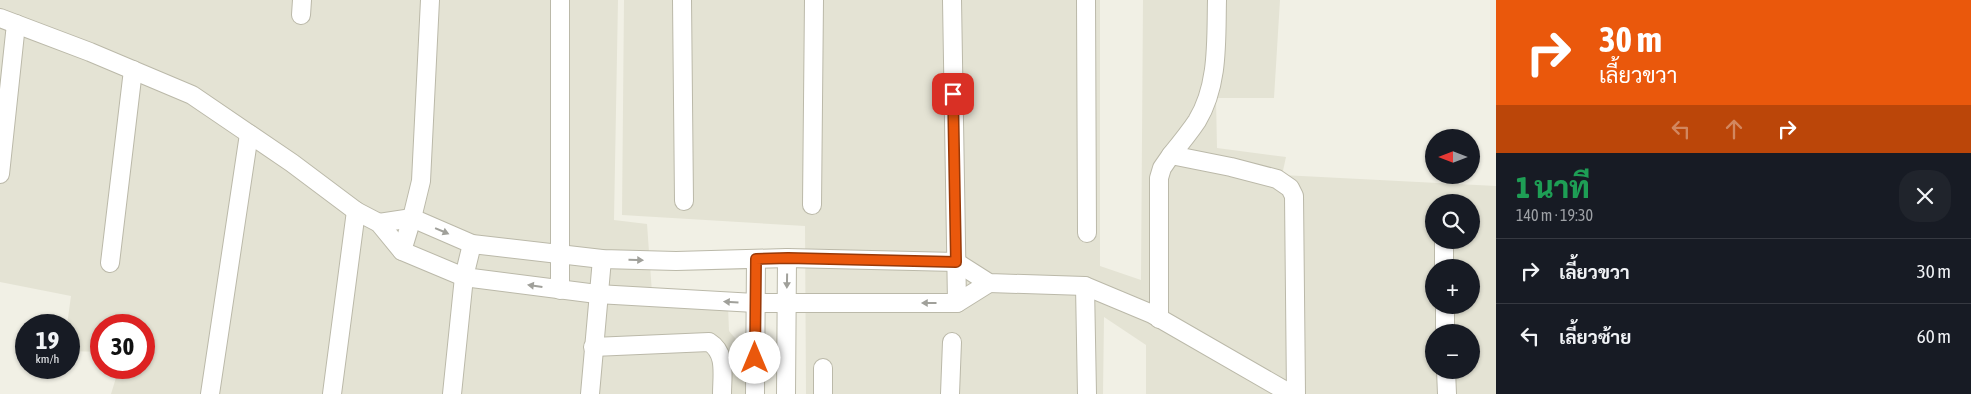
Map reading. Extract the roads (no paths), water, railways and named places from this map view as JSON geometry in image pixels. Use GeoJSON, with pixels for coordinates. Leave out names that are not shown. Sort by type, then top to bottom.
{"type":"FeatureCollection","features":[{"type":"Feature","properties":{"kind":"street"},"geometry":{"type":"LineString","coordinates":[[402,251],[421,181],[430,0]]}},
{"type":"Feature","properties":{"kind":"street"},"geometry":{"type":"LineString","coordinates":[[560,0],[560,290]]}},
{"type":"Feature","properties":{"kind":"street"},"geometry":{"type":"LineString","coordinates":[[682,0],[684,201]]}},
{"type":"Feature","properties":{"kind":"street"},"geometry":{"type":"LineString","coordinates":[[812,205],[814,0]]}},
{"type":"Feature","properties":{"kind":"street"},"geometry":{"type":"LineString","coordinates":[[952,0],[957,303]]}},
{"type":"Feature","properties":{"kind":"street"},"geometry":{"type":"LineString","coordinates":[[1086,0],[1087,233]]}},
{"type":"Feature","properties":{"kind":"street"},"geometry":{"type":"LineString","coordinates":[[1156,317],[1159,178],[1162,168],[1197,122],[1213,82],[1217,0]]}},
{"type":"Feature","properties":{"kind":"street"},"geometry":{"type":"LineString","coordinates":[[0,18],[134,70],[192,95],[356,211],[379,223],[402,251],[464,277],[597,294],[755,303],[957,303],[989,283]]}},
{"type":"Feature","properties":{"kind":"street"},"geometry":{"type":"LineString","coordinates":[[0,174],[16,24]]}},
{"type":"Feature","properties":{"kind":"street"},"geometry":{"type":"LineString","coordinates":[[110,263],[134,70]]}},
{"type":"Feature","properties":{"kind":"street"},"geometry":{"type":"LineString","coordinates":[[210,394],[249,134]]}},
{"type":"Feature","properties":{"kind":"street"},"geometry":{"type":"LineString","coordinates":[[1171,155],[1231,167],[1277,179],[1290,188],[1294,196],[1296,394]]}},
{"type":"Feature","properties":{"kind":"street"},"geometry":{"type":"LineString","coordinates":[[332,394],[356,211]]}},
{"type":"Feature","properties":{"kind":"street"},"geometry":{"type":"LineString","coordinates":[[379,223],[412,218],[472,244],[602,259],[676,261],[788,258],[956,262],[989,283],[1090,288],[1156,317],[1291,394]]}},
{"type":"Feature","properties":{"kind":"street"},"geometry":{"type":"LineString","coordinates":[[452,394],[464,277],[472,244]]}},
{"type":"Feature","properties":{"kind":"street"},"geometry":{"type":"LineString","coordinates":[[786,394],[788,258]]}},
{"type":"Feature","properties":{"kind":"street"},"geometry":{"type":"LineString","coordinates":[[590,394],[597,294],[602,259]]}},
{"type":"Feature","properties":{"kind":"street"},"geometry":{"type":"LineString","coordinates":[[755,394],[756,259]]}},
{"type":"Feature","properties":{"kind":"street"},"geometry":{"type":"LineString","coordinates":[[1087,394],[1090,288]]}},
{"type":"Feature","properties":{"kind":"street"},"geometry":{"type":"LineString","coordinates":[[593,347],[708,342],[719,350],[722,359],[722,394]]}},
{"type":"Feature","properties":{"kind":"street"},"geometry":{"type":"LineString","coordinates":[[950,394],[952,342]]}},
{"type":"Feature","properties":{"kind":"street"},"geometry":{"type":"LineString","coordinates":[[822,394],[823,368]]}},
{"type":"Feature","properties":{"kind":"street"},"geometry":{"type":"LineString","coordinates":[[1446,379],[1447,394]]}}]}
